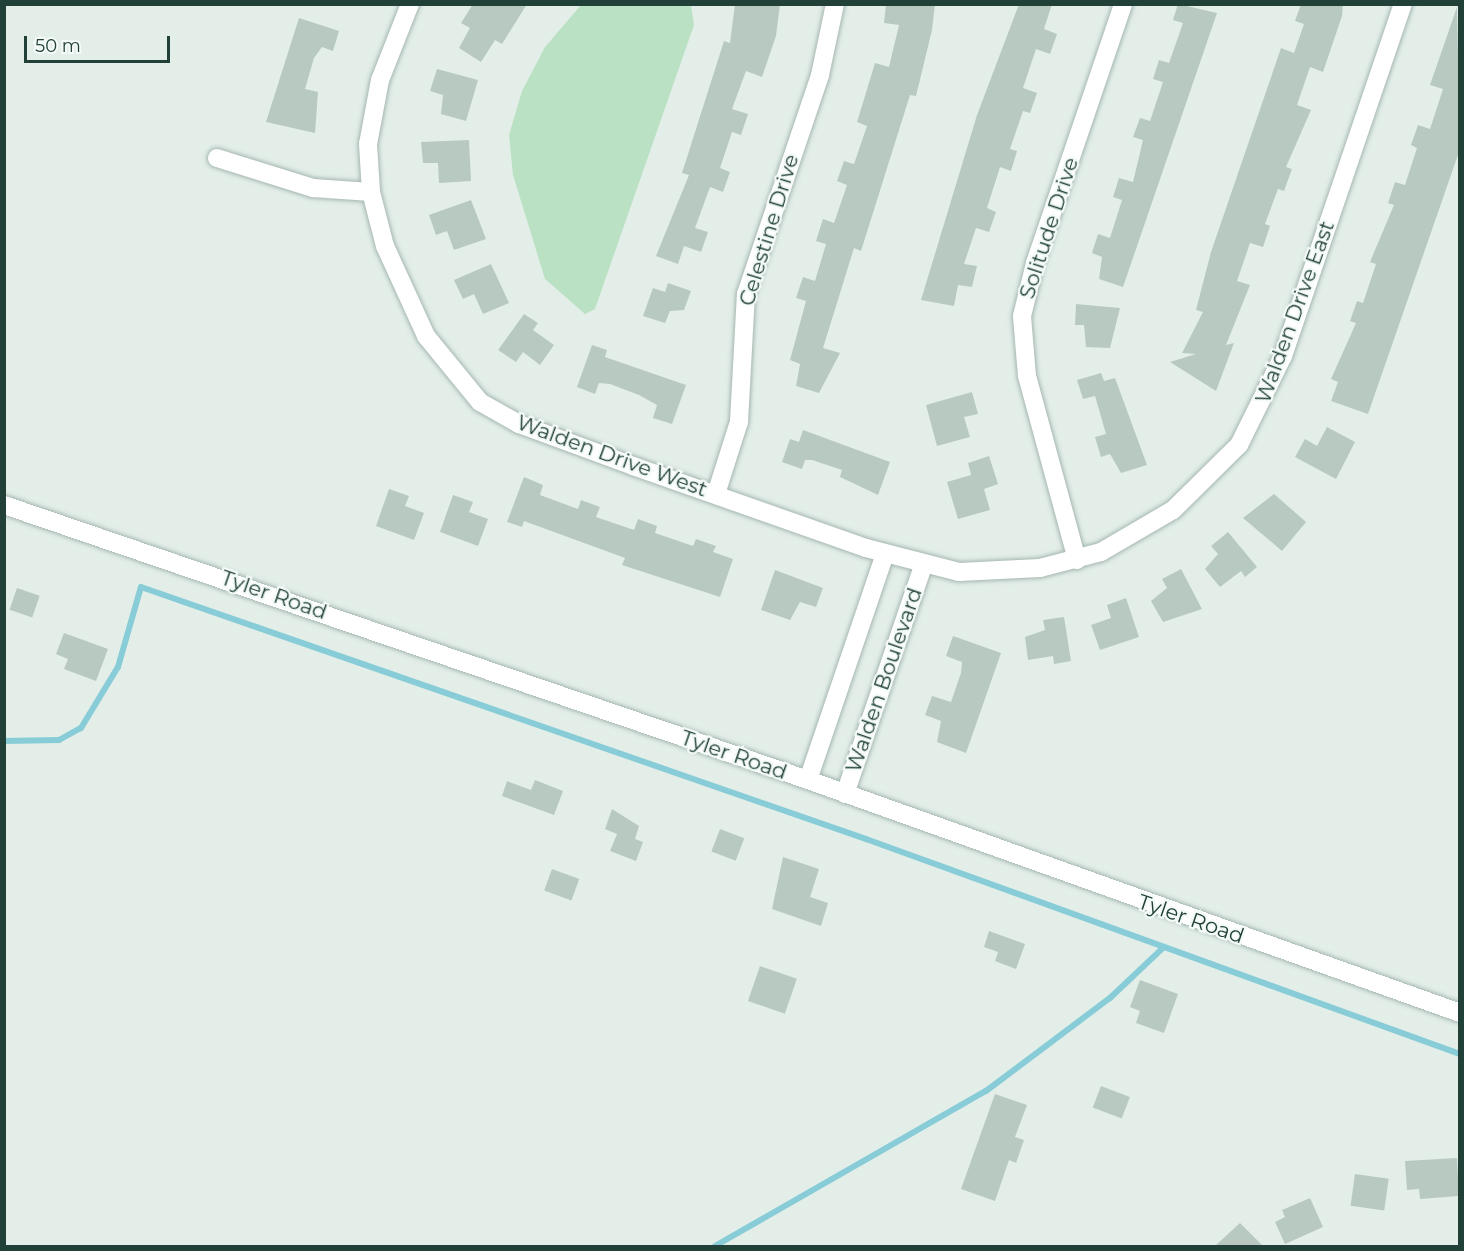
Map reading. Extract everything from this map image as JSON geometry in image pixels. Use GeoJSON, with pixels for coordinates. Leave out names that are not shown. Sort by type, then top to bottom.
{"type":"FeatureCollection","features":[{"type":"Feature","properties":{"kind":"street","name":"Walden Drive West"},"geometry":{"type":"LineString","coordinates":[[410,4],[380,80],[368,144],[371,192],[385,246],[426,336],[480,402],[550,436],[885,554]]}},
{"type":"Feature","properties":{"kind":"street","name":"Celestine Drive"},"geometry":{"type":"LineString","coordinates":[[716,494],[739,422],[746,294],[820,75],[835,4]]}},
{"type":"Feature","properties":{"kind":"street","name":"Solitude Drive"},"geometry":{"type":"LineString","coordinates":[[1077,560],[1027,376],[1022,316],[1035,263],[1123,4]]}},
{"type":"Feature","properties":{"kind":"street","name":"Walden Drive East"},"geometry":{"type":"LineString","coordinates":[[885,554],[923,566],[1009,571],[1077,560],[1123,542],[1173,510],[1227,460],[1253,424],[1283,356],[1403,4]]}},
{"type":"Feature","properties":{"kind":"street"},"geometry":{"type":"LineString","coordinates":[[217,158],[313,188],[371,192]]}},
{"type":"Feature","properties":{"kind":"street","name":"Tyler Road"},"geometry":{"type":"LineString","coordinates":[[4,505],[808,780],[1460,1013]]}},
{"type":"Feature","properties":{"kind":"street","name":"Walden Boulevard"},"geometry":{"type":"LineString","coordinates":[[808,780],[885,554]]}},
{"type":"Feature","properties":{"kind":"street","name":"Walden Boulevard"},"geometry":{"type":"LineString","coordinates":[[845,794],[923,566]]}},
{"type":"Feature","properties":{"kind":"green space"},"geometry":{"type":"Polygon","coordinates":[[[581,5],[691,5],[694,25],[595,309],[585,314],[545,279],[513,175],[509,135],[522,91],[545,47],[581,5]]]}},
{"type":"Feature","properties":{"kind":"building"},"geometry":{"type":"Polygon","coordinates":[[[473,4],[527,4],[502,44],[495,40],[481,62],[459,48],[470,28],[461,23],[473,4]]]}},
{"type":"Feature","properties":{"kind":"building"},"geometry":{"type":"Polygon","coordinates":[[[735,4],[780,4],[776,36],[762,77],[746,71],[732,109],[748,114],[741,135],[732,132],[720,168],[730,172],[723,192],[710,187],[695,228],[708,232],[701,252],[684,246],[678,264],[656,256],[689,175],[682,173],[724,41],[730,43],[735,4]]]}},
{"type":"Feature","properties":{"kind":"building"},"geometry":{"type":"Polygon","coordinates":[[[886,4],[935,4],[932,30],[916,96],[910,95],[861,251],[854,248],[823,348],[840,353],[819,393],[796,386],[800,364],[790,360],[806,301],[796,298],[803,277],[815,281],[826,244],[816,241],[823,219],[834,223],[847,185],[837,181],[844,161],[854,164],[867,126],[857,122],[875,63],[889,67],[899,25],[884,23],[886,4]]]}},
{"type":"Feature","properties":{"kind":"building"},"geometry":{"type":"Polygon","coordinates":[[[1019,4],[1052,4],[1044,29],[1057,34],[1050,54],[1036,49],[1023,88],[1037,93],[1030,113],[1023,111],[1010,149],[1017,151],[1011,171],[1000,167],[987,208],[996,212],[989,232],[976,228],[964,264],[977,266],[972,287],[958,285],[954,306],[921,300],[977,115],[1019,4]]]}},
{"type":"Feature","properties":{"kind":"building"},"geometry":{"type":"Polygon","coordinates":[[[1178,4],[1217,13],[1123,287],[1099,279],[1102,257],[1092,253],[1098,234],[1110,238],[1122,200],[1113,197],[1119,178],[1133,182],[1143,140],[1133,137],[1140,118],[1150,121],[1163,82],[1153,79],[1159,60],[1169,63],[1183,23],[1173,20],[1178,4]]]}},
{"type":"Feature","properties":{"kind":"building"},"geometry":{"type":"Polygon","coordinates":[[[1301,4],[1343,4],[1342,16],[1323,72],[1310,67],[1297,105],[1311,110],[1286,167],[1292,169],[1284,191],[1278,189],[1265,224],[1270,226],[1263,247],[1250,243],[1237,281],[1250,285],[1226,345],[1234,343],[1216,391],[1170,362],[1196,354],[1182,353],[1203,312],[1196,310],[1211,252],[1281,48],[1294,53],[1304,24],[1295,21],[1301,4]]]}},
{"type":"Feature","properties":{"kind":"building"},"geometry":{"type":"Polygon","coordinates":[[[1457,7],[1460,149],[1368,414],[1331,401],[1338,382],[1331,379],[1356,323],[1350,321],[1357,301],[1363,303],[1376,264],[1370,262],[1394,205],[1388,203],[1395,182],[1405,185],[1417,148],[1411,145],[1418,125],[1430,129],[1443,89],[1430,85],[1457,7]]]}},
{"type":"Feature","properties":{"kind":"building"},"geometry":{"type":"Polygon","coordinates":[[[299,18],[339,31],[333,51],[322,47],[314,58],[305,89],[318,92],[315,133],[266,122],[299,18]]]}},
{"type":"Feature","properties":{"kind":"building"},"geometry":{"type":"Polygon","coordinates":[[[437,69],[478,80],[466,121],[441,114],[443,95],[430,91],[437,69]]]}},
{"type":"Feature","properties":{"kind":"building"},"geometry":{"type":"Polygon","coordinates":[[[469,140],[471,181],[439,183],[438,163],[423,163],[421,142],[469,140]]]}},
{"type":"Feature","properties":{"kind":"building"},"geometry":{"type":"Polygon","coordinates":[[[471,200],[486,239],[454,250],[447,231],[436,235],[429,215],[471,200]]]}},
{"type":"Feature","properties":{"kind":"building"},"geometry":{"type":"Polygon","coordinates":[[[491,264],[509,303],[483,314],[474,294],[463,299],[454,280],[491,264]]]}},
{"type":"Feature","properties":{"kind":"building"},"geometry":{"type":"Polygon","coordinates":[[[668,283],[691,291],[684,310],[670,311],[665,323],[643,316],[653,288],[665,292],[668,283]]]}},
{"type":"Feature","properties":{"kind":"building"},"geometry":{"type":"Polygon","coordinates":[[[1076,304],[1120,308],[1110,348],[1086,347],[1084,325],[1075,325],[1076,304]]]}},
{"type":"Feature","properties":{"kind":"building"},"geometry":{"type":"Polygon","coordinates":[[[524,314],[538,323],[533,330],[554,345],[540,365],[523,352],[516,362],[498,350],[524,314]]]}},
{"type":"Feature","properties":{"kind":"building"},"geometry":{"type":"Polygon","coordinates":[[[592,345],[607,350],[605,357],[686,385],[672,424],[653,418],[657,405],[639,395],[610,384],[599,383],[595,394],[577,387],[592,345]]]}},
{"type":"Feature","properties":{"kind":"building"},"geometry":{"type":"Polygon","coordinates":[[[1101,373],[1104,381],[1115,378],[1147,465],[1121,473],[1110,454],[1101,457],[1095,437],[1106,434],[1095,396],[1083,399],[1077,380],[1101,373]]]}},
{"type":"Feature","properties":{"kind":"building"},"geometry":{"type":"Polygon","coordinates":[[[972,392],[978,414],[964,417],[970,437],[937,446],[926,405],[972,392]]]}},
{"type":"Feature","properties":{"kind":"building"},"geometry":{"type":"Polygon","coordinates":[[[1327,427],[1355,442],[1336,479],[1295,457],[1305,439],[1317,446],[1327,427]]]}},
{"type":"Feature","properties":{"kind":"building"},"geometry":{"type":"Polygon","coordinates":[[[803,430],[890,462],[878,495],[840,477],[842,470],[812,460],[805,460],[802,469],[782,462],[790,439],[799,442],[803,430]]]}},
{"type":"Feature","properties":{"kind":"building"},"geometry":{"type":"Polygon","coordinates":[[[989,456],[998,484],[984,489],[990,510],[958,519],[947,482],[971,475],[968,463],[989,456]]]}},
{"type":"Feature","properties":{"kind":"building"},"geometry":{"type":"Polygon","coordinates":[[[524,477],[543,485],[540,495],[578,509],[581,500],[600,507],[596,517],[634,530],[638,519],[657,526],[655,533],[693,546],[696,539],[716,546],[713,552],[733,559],[720,597],[622,565],[625,558],[524,521],[522,527],[507,522],[524,477]]]}},
{"type":"Feature","properties":{"kind":"building"},"geometry":{"type":"Polygon","coordinates":[[[389,489],[409,496],[405,506],[424,513],[414,540],[376,526],[389,489]]]}},
{"type":"Feature","properties":{"kind":"building"},"geometry":{"type":"Polygon","coordinates":[[[1274,494],[1306,522],[1282,551],[1243,518],[1274,494]]]}},
{"type":"Feature","properties":{"kind":"building"},"geometry":{"type":"Polygon","coordinates":[[[453,495],[473,502],[469,512],[488,519],[478,546],[440,532],[453,495]]]}},
{"type":"Feature","properties":{"kind":"building"},"geometry":{"type":"Polygon","coordinates":[[[1228,532],[1257,567],[1245,577],[1241,571],[1220,587],[1205,569],[1218,554],[1211,546],[1228,532]]]}},
{"type":"Feature","properties":{"kind":"building"},"geometry":{"type":"Polygon","coordinates":[[[1181,569],[1202,609],[1163,622],[1151,601],[1167,588],[1162,579],[1181,569]]]}},
{"type":"Feature","properties":{"kind":"building"},"geometry":{"type":"Polygon","coordinates":[[[775,570],[823,588],[816,607],[800,602],[790,620],[761,610],[775,570]]]}},
{"type":"Feature","properties":{"kind":"building"},"geometry":{"type":"Polygon","coordinates":[[[17,588],[40,596],[32,618],[10,610],[17,588]]]}},
{"type":"Feature","properties":{"kind":"building"},"geometry":{"type":"Polygon","coordinates":[[[1126,598],[1139,637],[1100,650],[1091,625],[1111,618],[1107,605],[1126,598]]]}},
{"type":"Feature","properties":{"kind":"building"},"geometry":{"type":"Polygon","coordinates":[[[1064,617],[1071,661],[1054,664],[1053,656],[1028,660],[1025,637],[1045,630],[1043,620],[1064,617]]]}},
{"type":"Feature","properties":{"kind":"building"},"geometry":{"type":"Polygon","coordinates":[[[64,633],[108,649],[96,681],[64,669],[68,659],[56,654],[64,633]]]}},
{"type":"Feature","properties":{"kind":"building"},"geometry":{"type":"Polygon","coordinates":[[[953,636],[1001,653],[966,753],[937,742],[941,721],[925,715],[932,696],[951,702],[961,673],[962,662],[946,656],[953,636]]]}},
{"type":"Feature","properties":{"kind":"building"},"geometry":{"type":"Polygon","coordinates":[[[535,780],[563,791],[554,815],[502,796],[507,781],[531,790],[535,780]]]}},
{"type":"Feature","properties":{"kind":"building"},"geometry":{"type":"Polygon","coordinates":[[[612,809],[639,826],[635,839],[643,842],[636,861],[610,851],[617,834],[605,829],[612,809]]]}},
{"type":"Feature","properties":{"kind":"building"},"geometry":{"type":"Polygon","coordinates":[[[720,829],[744,838],[736,861],[711,851],[720,829]]]}},
{"type":"Feature","properties":{"kind":"building"},"geometry":{"type":"Polygon","coordinates":[[[783,857],[819,869],[810,897],[828,903],[821,926],[772,909],[783,857]]]}},
{"type":"Feature","properties":{"kind":"building"},"geometry":{"type":"Polygon","coordinates":[[[552,869],[579,879],[571,901],[544,891],[552,869]]]}},
{"type":"Feature","properties":{"kind":"building"},"geometry":{"type":"Polygon","coordinates":[[[989,931],[1025,944],[1016,969],[995,961],[998,952],[984,947],[989,931]]]}},
{"type":"Feature","properties":{"kind":"building"},"geometry":{"type":"Polygon","coordinates":[[[760,966],[797,979],[785,1014],[748,1001],[760,966]]]}},
{"type":"Feature","properties":{"kind":"building"},"geometry":{"type":"Polygon","coordinates":[[[1140,980],[1178,994],[1164,1033],[1136,1023],[1140,1011],[1130,1007],[1140,980]]]}},
{"type":"Feature","properties":{"kind":"building"},"geometry":{"type":"Polygon","coordinates":[[[1101,1086],[1130,1097],[1122,1119],[1093,1107],[1101,1086]]]}},
{"type":"Feature","properties":{"kind":"building"},"geometry":{"type":"Polygon","coordinates":[[[995,1094],[1027,1105],[1015,1137],[1024,1140],[1016,1163],[1009,1160],[995,1201],[961,1189],[995,1094]]]}},
{"type":"Feature","properties":{"kind":"building"},"geometry":{"type":"Polygon","coordinates":[[[1457,1158],[1459,1196],[1420,1199],[1419,1189],[1407,1190],[1405,1161],[1457,1158]]]}},
{"type":"Feature","properties":{"kind":"building"},"geometry":{"type":"Polygon","coordinates":[[[1355,1174],[1389,1179],[1384,1210],[1351,1206],[1355,1174]]]}},
{"type":"Feature","properties":{"kind":"building"},"geometry":{"type":"Polygon","coordinates":[[[1310,1198],[1323,1227],[1285,1244],[1275,1222],[1285,1217],[1282,1210],[1310,1198]]]}},
{"type":"Feature","properties":{"kind":"building"},"geometry":{"type":"Polygon","coordinates":[[[1240,1223],[1263,1246],[1215,1246],[1240,1223]]]}},
{"type":"Feature","properties":{"kind":"waterway"},"geometry":{"type":"LineString","coordinates":[[4,741],[59,740],[81,728],[118,667],[141,587],[866,839],[1460,1054]]}},
{"type":"Feature","properties":{"kind":"waterway"},"geometry":{"type":"LineString","coordinates":[[715,1246],[986,1091],[1110,998],[1164,947]]}}]}
